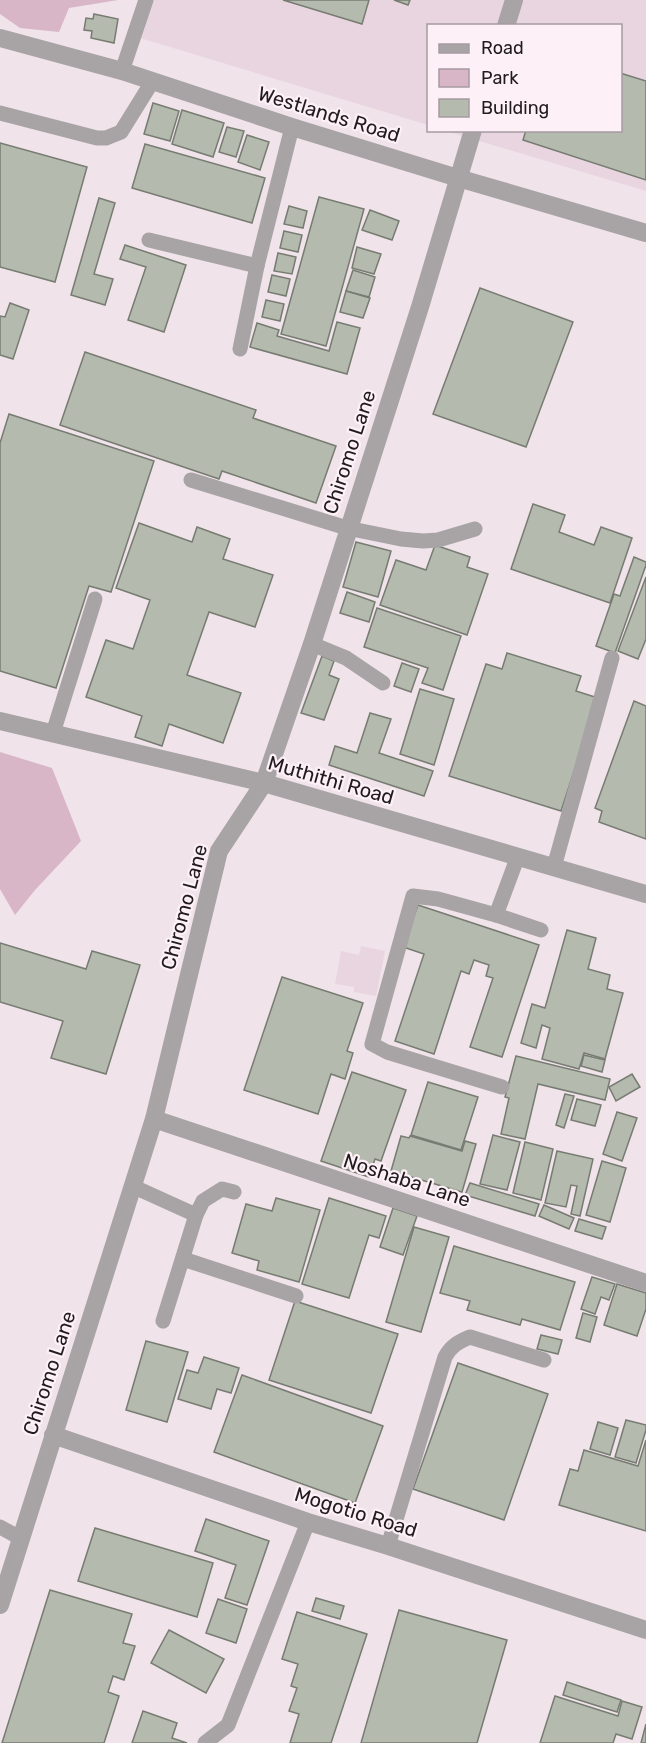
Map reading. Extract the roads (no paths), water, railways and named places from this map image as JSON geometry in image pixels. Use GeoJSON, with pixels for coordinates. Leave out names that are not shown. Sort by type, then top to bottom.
{"type":"FeatureCollection","features":[{"type":"Feature","properties":{"kind":"street"},"geometry":{"type":"LineString","coordinates":[[507,24],[514,0]]}},
{"type":"Feature","properties":{"kind":"street","name":"Westlands Road"},"geometry":{"type":"LineString","coordinates":[[0,38],[122,71],[292,127],[646,232]]}},
{"type":"Feature","properties":{"kind":"street","name":"Chiromo Lane"},"geometry":{"type":"LineString","coordinates":[[0,1605],[154,1119],[219,851],[264,783],[312,644],[420,306],[472,132]]}},
{"type":"Feature","properties":{"kind":"street","name":"Muthithi Road"},"geometry":{"type":"LineString","coordinates":[[0,721],[264,783],[646,894]]}},
{"type":"Feature","properties":{"kind":"street","name":"Noshaba Lane"},"geometry":{"type":"LineString","coordinates":[[154,1119],[646,1283]]}},
{"type":"Feature","properties":{"kind":"street","name":"Mogotio Road"},"geometry":{"type":"LineString","coordinates":[[53,1435],[308,1522],[646,1630]]}},
{"type":"Feature","properties":{"kind":"lane"},"geometry":{"type":"LineString","coordinates":[[122,71],[146,0]]}},
{"type":"Feature","properties":{"kind":"lane"},"geometry":{"type":"LineString","coordinates":[[0,113],[97,138],[106,138],[121,132],[152,82]]}},
{"type":"Feature","properties":{"kind":"lane"},"geometry":{"type":"LineString","coordinates":[[240,349],[257,266],[292,127]]}},
{"type":"Feature","properties":{"kind":"lane"},"geometry":{"type":"LineString","coordinates":[[149,240],[257,266]]}},
{"type":"Feature","properties":{"kind":"lane"},"geometry":{"type":"LineString","coordinates":[[190,480],[348,528],[401,539],[438,540],[475,529]]}},
{"type":"Feature","properties":{"kind":"lane"},"geometry":{"type":"LineString","coordinates":[[53,733],[94,598]]}},
{"type":"Feature","properties":{"kind":"lane"},"geometry":{"type":"LineString","coordinates":[[312,644],[346,658],[382,683]]}},
{"type":"Feature","properties":{"kind":"lane"},"geometry":{"type":"LineString","coordinates":[[554,867],[612,658]]}},
{"type":"Feature","properties":{"kind":"lane"},"geometry":{"type":"LineString","coordinates":[[496,915],[518,856]]}},
{"type":"Feature","properties":{"kind":"lane"},"geometry":{"type":"LineString","coordinates":[[502,1087],[387,1052],[372,1044],[413,896],[438,899],[541,930]]}},
{"type":"Feature","properties":{"kind":"lane"},"geometry":{"type":"LineString","coordinates":[[132,1186],[196,1215]]}},
{"type":"Feature","properties":{"kind":"lane"},"geometry":{"type":"LineString","coordinates":[[163,1322],[196,1215],[204,1201],[222,1190],[234,1192]]}},
{"type":"Feature","properties":{"kind":"lane"},"geometry":{"type":"LineString","coordinates":[[183,1259],[296,1296]]}},
{"type":"Feature","properties":{"kind":"lane"},"geometry":{"type":"LineString","coordinates":[[388,1546],[445,1357],[450,1348],[470,1337],[544,1360]]}},
{"type":"Feature","properties":{"kind":"lane"},"geometry":{"type":"LineString","coordinates":[[205,1743],[228,1725],[308,1522]]}},
{"type":"Feature","properties":{"kind":"lane"},"geometry":{"type":"LineString","coordinates":[[0,1527],[22,1539]]}}]}
